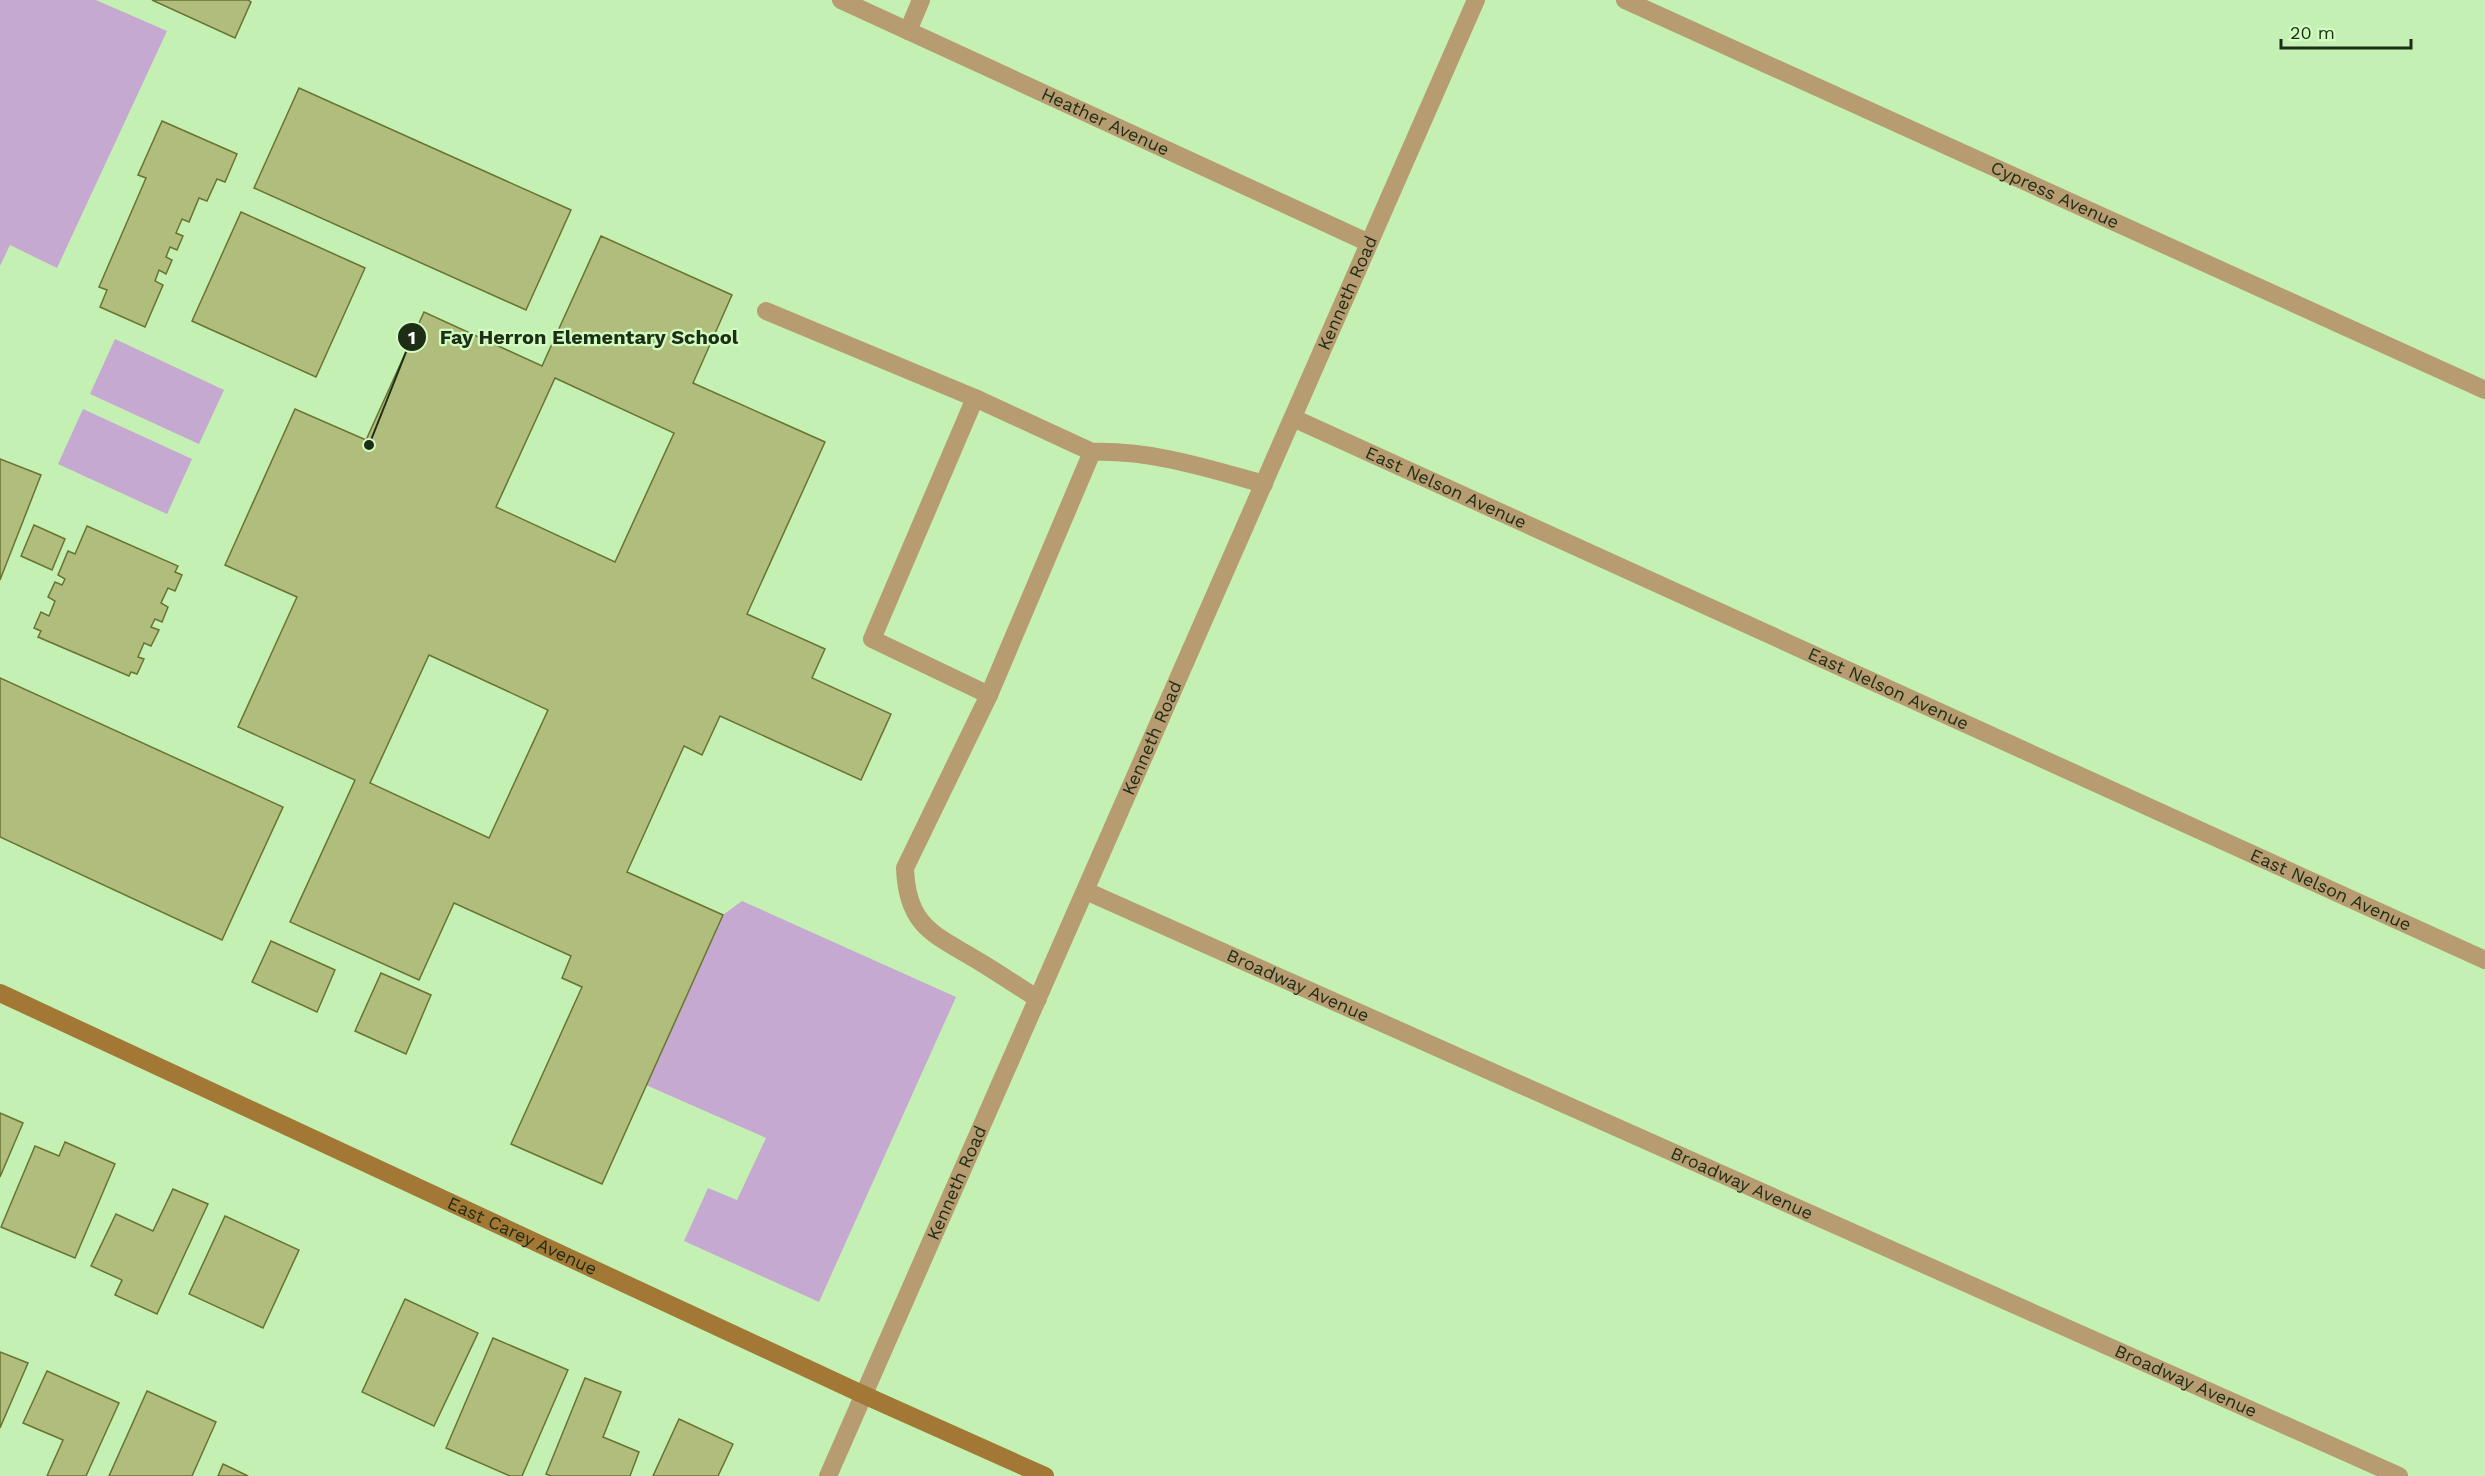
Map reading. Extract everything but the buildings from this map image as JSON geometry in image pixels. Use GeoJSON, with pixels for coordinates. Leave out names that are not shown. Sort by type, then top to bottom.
{"type":"FeatureCollection","features":[{"type":"Feature","properties":{"kind":"main road","name":"East Carey Avenue"},"geometry":{"type":"LineString","coordinates":[[0,993],[864,1395],[1045,1476]]}},
{"type":"Feature","properties":{"kind":"street","name":"Heather Avenue"},"geometry":{"type":"LineString","coordinates":[[841,0],[1369,243]]}},
{"type":"Feature","properties":{"kind":"street"},"geometry":{"type":"LineString","coordinates":[[908,31],[921,0]]}},
{"type":"Feature","properties":{"kind":"street","name":"Kenneth Road"},"geometry":{"type":"LineString","coordinates":[[828,1476],[1476,0]]}},
{"type":"Feature","properties":{"kind":"street","name":"Cypress Avenue"},"geometry":{"type":"LineString","coordinates":[[1625,0],[2485,390]]}},
{"type":"Feature","properties":{"kind":"street"},"geometry":{"type":"LineString","coordinates":[[766,311],[975,398],[1092,452],[1125,452],[1171,458],[1264,484]]}},
{"type":"Feature","properties":{"kind":"street"},"geometry":{"type":"LineString","coordinates":[[975,398],[872,639],[989,695]]}},
{"type":"Feature","properties":{"kind":"street","name":"East Nelson Avenue"},"geometry":{"type":"LineString","coordinates":[[1293,418],[2485,960]]}},
{"type":"Feature","properties":{"kind":"street"},"geometry":{"type":"LineString","coordinates":[[1038,999],[978,961],[942,942],[915,912],[906,890],[906,868],[989,695],[1092,452]]}},
{"type":"Feature","properties":{"kind":"street","name":"Broadway Avenue"},"geometry":{"type":"LineString","coordinates":[[1086,891],[2399,1476]]}},
{"type":"Feature","properties":{"kind":"shaded area"},"geometry":{"type":"Polygon","coordinates":[[[0,0],[96,0],[167,31],[57,268],[10,245],[0,266],[0,0]]]}},
{"type":"Feature","properties":{"kind":"shaded area"},"geometry":{"type":"Polygon","coordinates":[[[115,339],[224,390],[199,444],[90,394],[115,339]]]}},
{"type":"Feature","properties":{"kind":"shaded area"},"geometry":{"type":"Polygon","coordinates":[[[83,409],[192,459],[167,514],[58,464],[83,409]]]}},
{"type":"Feature","properties":{"kind":"shaded area"},"geometry":{"type":"Polygon","coordinates":[[[742,901],[956,997],[819,1302],[684,1241],[708,1188],[737,1200],[766,1138],[646,1085],[723,915],[742,901]]]}},
{"type":"Feature","properties":{"kind":"place","name":"Fay Herron Elementary School"},"geometry":{"type":"Point","coordinates":[369,445]}}]}
